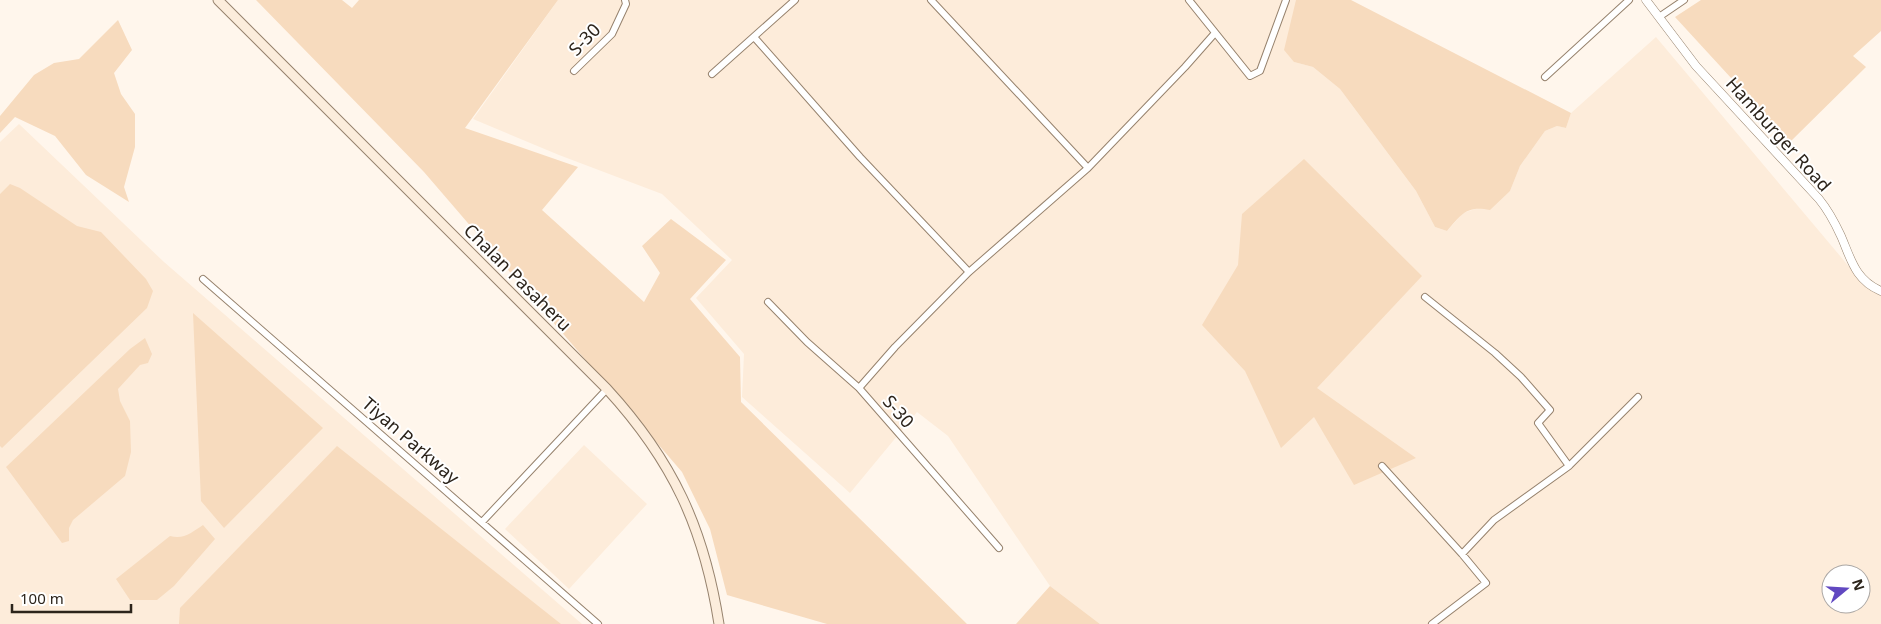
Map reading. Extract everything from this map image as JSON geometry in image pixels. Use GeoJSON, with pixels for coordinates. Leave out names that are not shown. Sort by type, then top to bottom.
{"type":"FeatureCollection","features":[{"type":"Feature","properties":{"kind":"main road","name":"Chalan Pasaheru"},"geometry":{"type":"LineString","coordinates":[[218,0],[624,407],[652,443],[687,505],[705,554],[712,580],[719,624]]}},
{"type":"Feature","properties":{"kind":"street","name":"S-30"},"geometry":{"type":"LineString","coordinates":[[574,71],[612,34],[626,4],[625,0]]}},
{"type":"Feature","properties":{"kind":"street"},"geometry":{"type":"LineString","coordinates":[[712,74],[795,0]]}},
{"type":"Feature","properties":{"kind":"street"},"geometry":{"type":"LineString","coordinates":[[931,0],[1088,168]]}},
{"type":"Feature","properties":{"kind":"street"},"geometry":{"type":"LineString","coordinates":[[1189,0],[1250,76],[1260,71],[1286,0]]}},
{"type":"Feature","properties":{"kind":"street"},"geometry":{"type":"LineString","coordinates":[[1545,76],[1629,0]]}},
{"type":"Feature","properties":{"kind":"street","name":"Hamburger Road"},"geometry":{"type":"LineString","coordinates":[[1646,0],[1696,66],[1828,210],[1855,270],[1872,287],[1881,291]]}},
{"type":"Feature","properties":{"kind":"street"},"geometry":{"type":"LineString","coordinates":[[1659,17],[1684,0]]}},
{"type":"Feature","properties":{"kind":"street"},"geometry":{"type":"LineString","coordinates":[[859,388],[895,347],[969,272],[1088,168],[1215,33]]}},
{"type":"Feature","properties":{"kind":"street"},"geometry":{"type":"LineString","coordinates":[[754,37],[860,157],[969,272]]}},
{"type":"Feature","properties":{"kind":"street","name":"Tiyan Parkway"},"geometry":{"type":"LineString","coordinates":[[203,279],[598,624]]}},
{"type":"Feature","properties":{"kind":"street"},"geometry":{"type":"LineString","coordinates":[[1425,297],[1521,376],[1550,410],[1538,423],[1569,466]]}},
{"type":"Feature","properties":{"kind":"street","name":"S-30"},"geometry":{"type":"LineString","coordinates":[[768,302],[807,342],[859,388],[999,548]]}},
{"type":"Feature","properties":{"kind":"street"},"geometry":{"type":"LineString","coordinates":[[482,522],[607,389]]}},
{"type":"Feature","properties":{"kind":"street"},"geometry":{"type":"LineString","coordinates":[[1462,554],[1494,520],[1569,466],[1638,398]]}},
{"type":"Feature","properties":{"kind":"street"},"geometry":{"type":"LineString","coordinates":[[1382,466],[1486,583],[1432,624]]}},
{"type":"Feature","properties":{"kind":"shaded area"},"geometry":{"type":"Polygon","coordinates":[[[256,0],[342,0],[352,8],[359,0],[558,0],[465,128],[578,167],[542,210],[644,302],[660,273],[642,246],[671,219],[726,260],[690,299],[740,357],[741,402],[967,624],[827,624],[727,595],[710,529],[682,472],[424,172],[256,0]]]}},
{"type":"Feature","properties":{"kind":"shaded area"},"geometry":{"type":"Polygon","coordinates":[[[558,0],[1302,0],[1294,62],[1313,67],[1340,89],[1416,191],[1435,227],[1447,231],[1463,213],[1478,208],[1510,191],[1520,166],[1545,131],[1557,126],[1566,128],[1571,113],[1656,37],[1867,288],[1881,295],[1881,624],[1100,624],[1050,586],[948,436],[917,412],[850,493],[742,397],[744,354],[696,298],[732,260],[662,194],[559,155],[473,119],[558,0]]]}},
{"type":"Feature","properties":{"kind":"shaded area"},"geometry":{"type":"Polygon","coordinates":[[[1296,0],[1351,0],[1571,113],[1566,128],[1557,126],[1545,131],[1520,166],[1510,191],[1490,210],[1470,210],[1460,216],[1447,231],[1435,227],[1416,191],[1340,89],[1313,67],[1294,62],[1284,50],[1296,0]]]}},
{"type":"Feature","properties":{"kind":"shaded area"},"geometry":{"type":"Polygon","coordinates":[[[1701,0],[1881,0],[1881,31],[1853,56],[1866,67],[1790,142],[1675,17],[1701,0]]]}},
{"type":"Feature","properties":{"kind":"shaded area"},"geometry":{"type":"Polygon","coordinates":[[[118,20],[132,50],[114,73],[121,94],[135,114],[135,147],[124,187],[129,202],[86,175],[55,136],[15,117],[0,133],[0,116],[34,75],[54,63],[79,59],[118,20]]]}},
{"type":"Feature","properties":{"kind":"shaded area"},"geometry":{"type":"Polygon","coordinates":[[[19,124],[164,262],[582,624],[0,624],[0,142],[19,124]]]}},
{"type":"Feature","properties":{"kind":"shaded area"},"geometry":{"type":"Polygon","coordinates":[[[1304,159],[1422,276],[1317,388],[1416,458],[1354,485],[1314,417],[1281,448],[1245,371],[1202,325],[1238,265],[1242,214],[1304,159]]]}},
{"type":"Feature","properties":{"kind":"shaded area"},"geometry":{"type":"Polygon","coordinates":[[[10,184],[20,188],[77,226],[101,232],[146,279],[153,291],[147,308],[2,448],[0,446],[0,194],[10,184]]]}},
{"type":"Feature","properties":{"kind":"shaded area"},"geometry":{"type":"Polygon","coordinates":[[[193,313],[323,428],[224,528],[201,501],[193,313]]]}},
{"type":"Feature","properties":{"kind":"shaded area"},"geometry":{"type":"Polygon","coordinates":[[[145,338],[152,354],[148,363],[140,365],[118,389],[120,401],[130,421],[131,452],[125,476],[73,520],[69,528],[69,541],[62,543],[6,467],[130,349],[145,338]]]}},
{"type":"Feature","properties":{"kind":"shaded area"},"geometry":{"type":"Polygon","coordinates":[[[584,445],[647,504],[569,589],[505,529],[584,445]]]}},
{"type":"Feature","properties":{"kind":"shaded area"},"geometry":{"type":"Polygon","coordinates":[[[337,446],[561,624],[179,624],[180,608],[337,446]]]}},
{"type":"Feature","properties":{"kind":"shaded area"},"geometry":{"type":"Polygon","coordinates":[[[203,525],[215,539],[174,586],[157,600],[130,600],[116,579],[170,536],[184,536],[203,525]]]}},
{"type":"Feature","properties":{"kind":"shaded area"},"geometry":{"type":"Polygon","coordinates":[[[1050,586],[1100,624],[1016,624],[1050,586]]]}}]}
